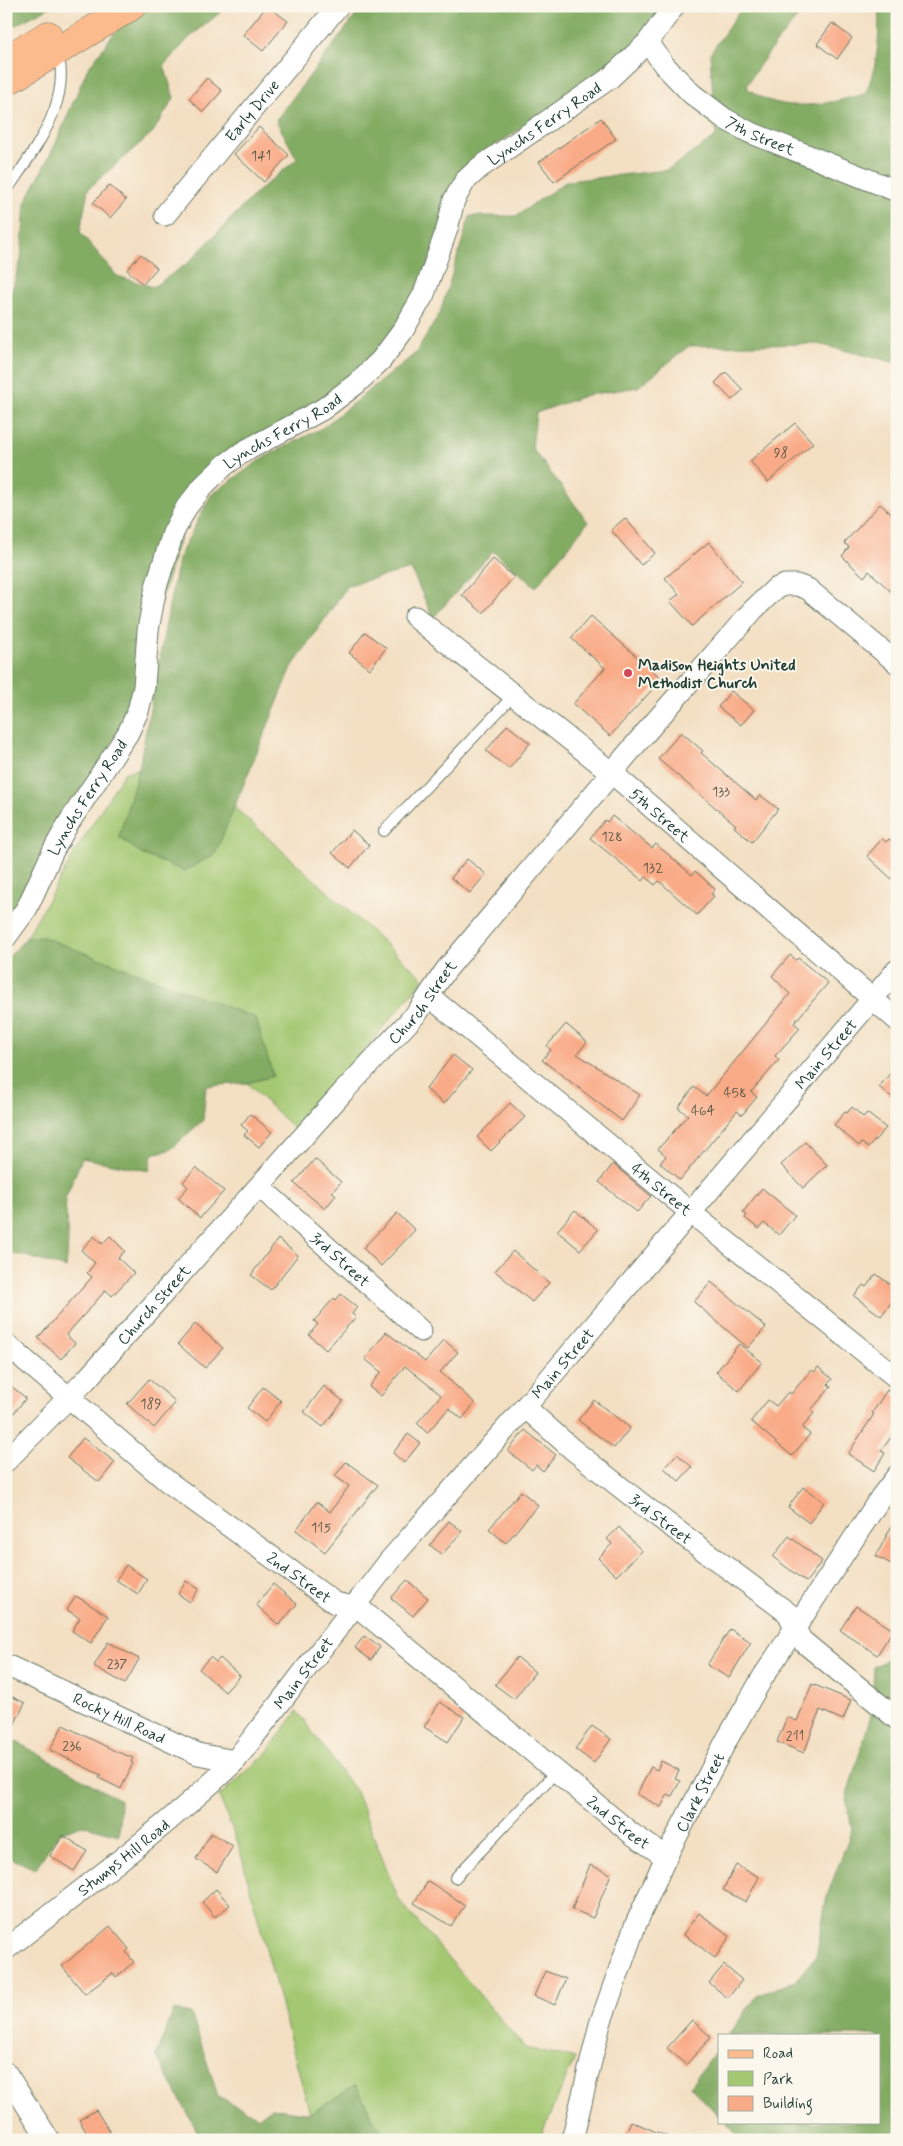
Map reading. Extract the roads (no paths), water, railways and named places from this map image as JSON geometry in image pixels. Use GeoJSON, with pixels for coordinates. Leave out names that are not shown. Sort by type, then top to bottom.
{"type":"FeatureCollection","features":[{"type":"Feature","properties":{"kind":"main road"},"geometry":{"type":"LineString","coordinates":[[6,82],[97,6]]}},
{"type":"Feature","properties":{"kind":"main road"},"geometry":{"type":"LineString","coordinates":[[6,59],[54,42],[132,6]]}},
{"type":"Feature","properties":{"kind":"street","name":"Early Drive"},"geometry":{"type":"LineString","coordinates":[[165,215],[338,6]]}},
{"type":"Feature","properties":{"kind":"street","name":"Lynchs Ferry Road"},"geometry":{"type":"LineString","coordinates":[[6,937],[27,908],[53,851],[68,824],[128,733],[138,711],[144,687],[148,630],[156,588],[173,533],[186,508],[204,485],[224,465],[243,452],[323,409],[356,384],[381,360],[402,332],[432,278],[454,200],[465,181],[479,168],[610,78],[636,57],[674,6]]}},
{"type":"Feature","properties":{"kind":"street","name":"7th Street"},"geometry":{"type":"LineString","coordinates":[[648,42],[664,65],[692,94],[725,119],[749,132],[897,191]]}},
{"type":"Feature","properties":{"kind":"street","name":"Church Street"},"geometry":{"type":"LineString","coordinates":[[6,1461],[70,1396],[417,1013],[446,970],[753,610],[775,589],[785,585],[797,585],[808,589],[897,663]]}},
{"type":"Feature","properties":{"kind":"street","name":"5th Street"},"geometry":{"type":"LineString","coordinates":[[415,617],[612,774],[897,1020]]}},
{"type":"Feature","properties":{"kind":"street","name":"Main Street"},"geometry":{"type":"LineString","coordinates":[[235,1761],[390,1560],[525,1407],[897,970]]}},
{"type":"Feature","properties":{"kind":"street","name":"4th Street"},"geometry":{"type":"LineString","coordinates":[[429,996],[690,1212],[897,1378]]}},
{"type":"Feature","properties":{"kind":"street","name":"3rd Street"},"geometry":{"type":"LineString","coordinates":[[260,1187],[422,1330]]}},
{"type":"Feature","properties":{"kind":"street","name":"2nd Street"},"geometry":{"type":"LineString","coordinates":[[6,1344],[196,1503],[335,1603],[359,1608],[632,1834],[666,1857]]}},
{"type":"Feature","properties":{"kind":"street","name":"3rd Street"},"geometry":{"type":"LineString","coordinates":[[525,1407],[572,1449],[648,1509],[788,1613],[801,1640],[897,1719]]}},
{"type":"Feature","properties":{"kind":"street","name":"Clark Street"},"geometry":{"type":"LineString","coordinates":[[572,2140],[600,2024],[635,1926],[666,1857],[726,1741],[763,1677],[881,1497],[897,1476]]}},
{"type":"Feature","properties":{"kind":"street","name":"Rocky Hill Road"},"geometry":{"type":"LineString","coordinates":[[6,1665],[198,1754],[235,1761]]}},
{"type":"Feature","properties":{"kind":"street","name":"Stumps Hill Road"},"geometry":{"type":"LineString","coordinates":[[6,1949],[94,1881],[178,1812],[235,1761]]}},
{"type":"Feature","properties":{"kind":"street"},"geometry":{"type":"LineString","coordinates":[[6,2073],[49,2140]]}},
{"type":"Feature","properties":{"kind":"lane"},"geometry":{"type":"LineString","coordinates":[[6,192],[53,115],[60,96],[62,76],[54,42]]}},
{"type":"Feature","properties":{"kind":"lane"},"geometry":{"type":"LineString","coordinates":[[384,831],[514,695]]}},
{"type":"Feature","properties":{"kind":"lane"},"geometry":{"type":"LineString","coordinates":[[455,1878],[556,1772]]}},
{"type":"Feature","properties":{"kind":"place","name":"Madison Heights United Methodist Church"},"geometry":{"type":"Point","coordinates":[628,673]}}]}
